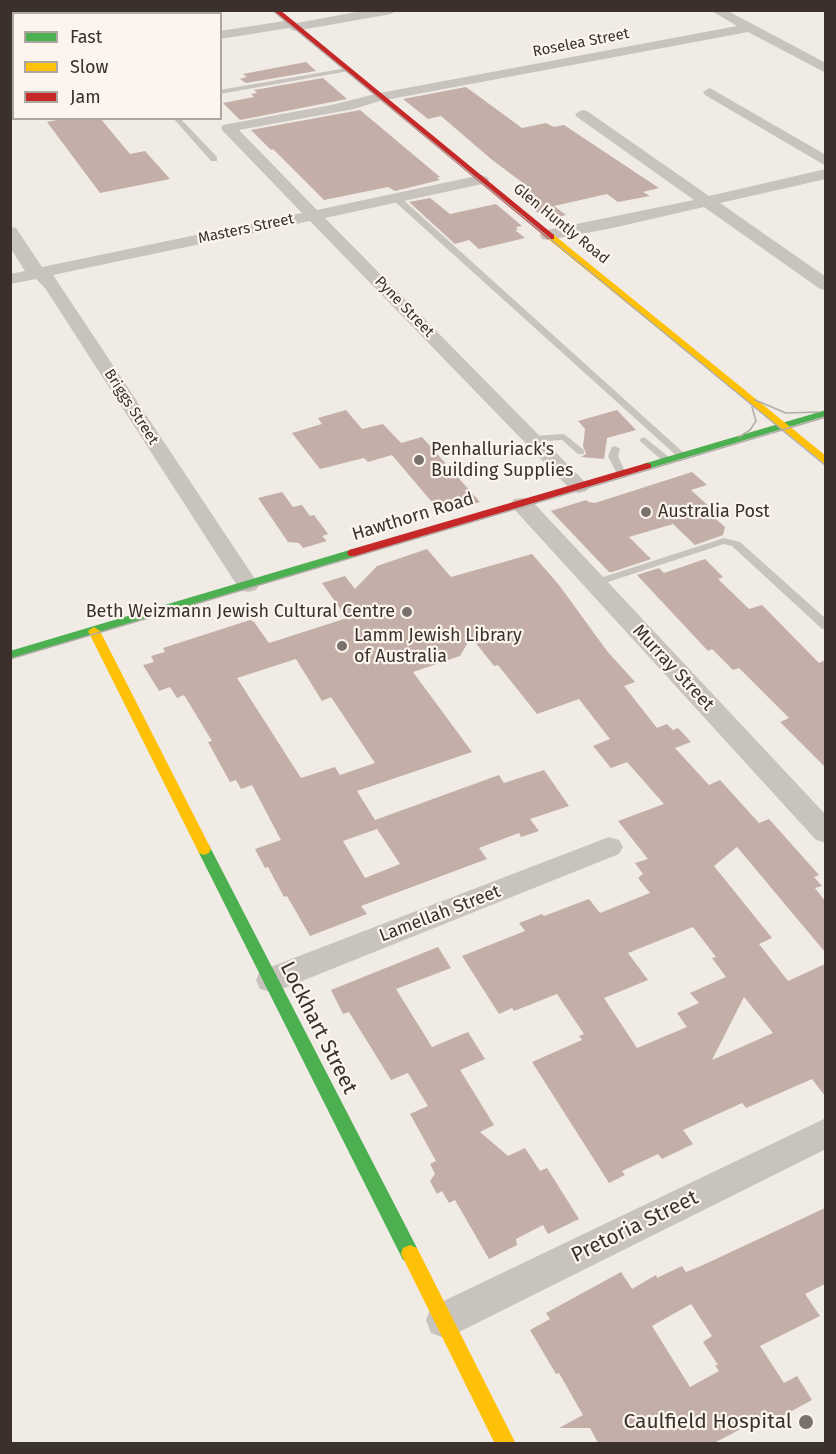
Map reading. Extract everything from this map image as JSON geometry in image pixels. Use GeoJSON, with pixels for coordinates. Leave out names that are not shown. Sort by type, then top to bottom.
{"type":"FeatureCollection","features":[{"type":"Feature","properties":{"kind":"street","name":"Glen Huntly Road"},"geometry":{"type":"LineString","coordinates":[[275,10],[825,462]]}},
{"type":"Feature","properties":{"kind":"street"},"geometry":{"type":"LineString","coordinates":[[222,35],[391,10]]}},
{"type":"Feature","properties":{"kind":"street"},"geometry":{"type":"LineString","coordinates":[[716,10],[825,69]]}},
{"type":"Feature","properties":{"kind":"street","name":"Roselea Street"},"geometry":{"type":"LineString","coordinates":[[228,128],[749,28]]}},
{"type":"Feature","properties":{"kind":"street"},"geometry":{"type":"LineString","coordinates":[[710,92],[825,162]]}},
{"type":"Feature","properties":{"kind":"street"},"geometry":{"type":"LineString","coordinates":[[582,114],[825,285]]}},
{"type":"Feature","properties":{"kind":"street","name":"Pyne Street"},"geometry":{"type":"LineString","coordinates":[[228,128],[579,486]]}},
{"type":"Feature","properties":{"kind":"street"},"geometry":{"type":"LineString","coordinates":[[552,238],[583,234],[608,224],[825,174]]}},
{"type":"Feature","properties":{"kind":"street","name":"Masters Street"},"geometry":{"type":"LineString","coordinates":[[10,279],[481,180]]}},
{"type":"Feature","properties":{"kind":"street","name":"Briggs Street"},"geometry":{"type":"LineString","coordinates":[[10,232],[32,268],[52,285],[248,585]]}},
{"type":"Feature","properties":{"kind":"street","name":"Hawthorn Road"},"geometry":{"type":"LineString","coordinates":[[10,655],[825,413]]}},
{"type":"Feature","properties":{"kind":"street","name":"Murray Street"},"geometry":{"type":"LineString","coordinates":[[522,504],[825,833]]}},
{"type":"Feature","properties":{"kind":"street","name":"Lockhart Street"},"geometry":{"type":"LineString","coordinates":[[94,631],[506,1443]]}},
{"type":"Feature","properties":{"kind":"street","name":"Lamellah Street"},"geometry":{"type":"LineString","coordinates":[[271,980],[609,847]]}},
{"type":"Feature","properties":{"kind":"street","name":"Pretoria Street"},"geometry":{"type":"LineString","coordinates":[[444,1320],[825,1133]]}},
{"type":"Feature","properties":{"kind":"lane"},"geometry":{"type":"LineString","coordinates":[[222,92],[347,70]]}},
{"type":"Feature","properties":{"kind":"lane"},"geometry":{"type":"LineString","coordinates":[[178,120],[214,159]]}},
{"type":"Feature","properties":{"kind":"lane"},"geometry":{"type":"LineString","coordinates":[[396,198],[682,456]]}},
{"type":"Feature","properties":{"kind":"lane"},"geometry":{"type":"LineString","coordinates":[[533,439],[564,436],[581,452]]}},
{"type":"Feature","properties":{"kind":"lane"},"geometry":{"type":"LineString","coordinates":[[644,440],[667,460]]}},
{"type":"Feature","properties":{"kind":"lane"},"geometry":{"type":"LineString","coordinates":[[611,453],[621,474]]}},
{"type":"Feature","properties":{"kind":"lane"},"geometry":{"type":"LineString","coordinates":[[595,583],[724,541],[736,543],[825,626]]}},
{"type":"Feature","properties":{"kind":"building"},"geometry":{"type":"Polygon","coordinates":[[[306,62],[316,71],[246,83],[240,79],[247,77],[243,74],[306,62]]]}},
{"type":"Feature","properties":{"kind":"building"},"geometry":{"type":"Polygon","coordinates":[[[323,78],[347,99],[240,120],[223,103],[254,97],[251,94],[257,93],[254,90],[323,78]]]}},
{"type":"Feature","properties":{"kind":"building"},"geometry":{"type":"Polygon","coordinates":[[[466,87],[522,128],[546,123],[554,127],[564,125],[659,188],[643,192],[650,196],[618,202],[607,194],[554,206],[566,215],[547,220],[521,199],[525,198],[514,189],[527,186],[441,116],[428,119],[403,99],[466,87]]]}},
{"type":"Feature","properties":{"kind":"building"},"geometry":{"type":"Polygon","coordinates":[[[360,110],[440,177],[437,178],[440,180],[395,191],[388,187],[324,200],[251,130],[360,110]]]}},
{"type":"Feature","properties":{"kind":"building"},"geometry":{"type":"Polygon","coordinates":[[[102,120],[130,154],[145,151],[170,179],[100,193],[47,122],[102,120]]]}},
{"type":"Feature","properties":{"kind":"building"},"geometry":{"type":"Polygon","coordinates":[[[430,198],[450,214],[496,204],[522,226],[516,227],[518,230],[515,230],[525,238],[479,249],[469,240],[455,244],[409,202],[430,198]]]}},
{"type":"Feature","properties":{"kind":"building","name":"Penhalluriack's Building Supplies"},"geometry":{"type":"Polygon","coordinates":[[[346,410],[362,429],[383,424],[401,443],[422,437],[480,502],[442,514],[392,455],[368,462],[364,458],[320,469],[292,433],[322,424],[318,418],[346,410]]]}},
{"type":"Feature","properties":{"kind":"building"},"geometry":{"type":"Polygon","coordinates":[[[617,410],[636,430],[607,438],[604,459],[581,457],[586,454],[583,446],[585,429],[578,421],[617,410]]]}},
{"type":"Feature","properties":{"kind":"building"},"geometry":{"type":"Polygon","coordinates":[[[692,472],[707,485],[691,490],[713,510],[708,512],[725,527],[723,535],[695,545],[673,524],[629,537],[651,559],[612,572],[609,572],[551,511],[586,500],[595,503],[692,472]]]}},
{"type":"Feature","properties":{"kind":"building"},"geometry":{"type":"Polygon","coordinates":[[[282,492],[293,507],[302,505],[310,516],[314,515],[328,534],[322,536],[327,541],[303,548],[299,543],[288,542],[258,498],[282,492]]]}},
{"type":"Feature","properties":{"kind":"building"},"geometry":{"type":"Polygon","coordinates":[[[427,549],[451,577],[532,554],[559,585],[607,651],[635,682],[624,686],[657,728],[667,724],[673,730],[678,728],[691,742],[675,748],[709,785],[720,780],[759,823],[769,819],[819,875],[814,877],[822,886],[815,888],[825,901],[825,952],[737,847],[714,866],[772,938],[759,944],[788,981],[825,964],[825,1096],[812,1079],[746,1108],[742,1103],[683,1130],[693,1144],[662,1159],[658,1154],[622,1171],[625,1175],[609,1183],[532,1062],[582,1040],[579,1036],[584,1034],[557,994],[514,1011],[512,1008],[499,1014],[462,956],[525,931],[519,923],[542,914],[544,916],[589,899],[600,913],[650,893],[638,878],[643,874],[635,863],[648,859],[618,821],[664,804],[627,762],[611,768],[593,746],[610,739],[579,699],[537,714],[498,665],[494,666],[471,637],[460,656],[413,672],[472,752],[357,791],[375,820],[499,775],[504,783],[544,770],[569,806],[530,819],[539,831],[521,837],[519,833],[479,848],[487,859],[361,906],[367,914],[310,936],[287,896],[284,897],[268,867],[265,868],[255,849],[281,840],[252,785],[241,789],[236,780],[230,782],[208,742],[212,741],[184,695],[177,698],[170,687],[159,691],[143,665],[154,662],[151,656],[165,652],[163,648],[250,620],[254,622],[269,643],[347,618],[322,583],[345,576],[355,589],[377,566],[427,549]],[[296,659],[237,678],[301,778],[335,767],[340,775],[375,763],[331,697],[322,701],[296,659]],[[377,829],[343,841],[365,878],[400,864],[377,829]],[[693,927],[628,953],[648,980],[604,998],[637,1048],[687,1027],[677,1013],[699,1003],[690,993],[726,977],[712,958],[716,957],[693,927]],[[744,997],[712,1060],[773,1033],[744,997]]]}},
{"type":"Feature","properties":{"kind":"building"},"geometry":{"type":"Polygon","coordinates":[[[705,559],[723,577],[718,579],[749,609],[762,605],[819,663],[825,660],[825,767],[780,722],[789,718],[739,668],[733,670],[712,649],[708,651],[637,575],[659,568],[664,573],[705,559]]]}},
{"type":"Feature","properties":{"kind":"building"},"geometry":{"type":"Polygon","coordinates":[[[438,947],[451,968],[396,989],[432,1047],[468,1032],[485,1059],[460,1070],[494,1125],[480,1132],[508,1156],[525,1148],[540,1171],[547,1168],[579,1219],[548,1234],[543,1225],[516,1239],[517,1245],[489,1259],[455,1200],[449,1203],[442,1191],[437,1194],[430,1181],[435,1174],[430,1164],[436,1161],[410,1114],[428,1106],[408,1073],[391,1080],[349,1012],[343,1014],[331,990],[438,947]]]}},
{"type":"Feature","properties":{"kind":"building"},"geometry":{"type":"Polygon","coordinates":[[[825,1208],[825,1284],[805,1294],[820,1316],[760,1346],[784,1383],[797,1376],[812,1400],[766,1425],[762,1418],[714,1443],[598,1443],[590,1428],[559,1428],[583,1415],[559,1373],[556,1374],[530,1330],[550,1319],[546,1313],[621,1272],[632,1289],[656,1275],[657,1278],[682,1266],[686,1272],[825,1208]],[[691,1304],[652,1326],[690,1387],[719,1371],[715,1365],[718,1365],[703,1342],[712,1336],[691,1304]]]}},
{"type":"Feature","properties":{"kind":"tram line"},"geometry":{"type":"LineString","coordinates":[[272,10],[782,430]]}},
{"type":"Feature","properties":{"kind":"tram line"},"geometry":{"type":"LineString","coordinates":[[755,400],[786,413],[819,412]]}},
{"type":"Feature","properties":{"kind":"tram line"},"geometry":{"type":"LineString","coordinates":[[739,437],[750,430],[756,421],[752,407]]}},
{"type":"Feature","properties":{"kind":"tram line"},"geometry":{"type":"LineString","coordinates":[[782,430],[826,417]]}},
{"type":"Feature","properties":{"kind":"tram line"},"geometry":{"type":"LineString","coordinates":[[10,659],[782,430]]}},
{"type":"Feature","properties":{"kind":"tram line"},"geometry":{"type":"LineString","coordinates":[[782,430],[826,466]]}},
{"type":"Feature","properties":{"kind":"traffic: fast"},"geometry":{"type":"LineString","coordinates":[[647,466],[826,413]]}},
{"type":"Feature","properties":{"kind":"traffic: fast"},"geometry":{"type":"LineString","coordinates":[[10,655],[353,553]]}},
{"type":"Feature","properties":{"kind":"traffic: fast"},"geometry":{"type":"LineString","coordinates":[[204,849],[410,1254]]}},
{"type":"Feature","properties":{"kind":"traffic: slow"},"geometry":{"type":"LineString","coordinates":[[551,237],[826,462]]}},
{"type":"Feature","properties":{"kind":"traffic: slow"},"geometry":{"type":"LineString","coordinates":[[94,631],[204,849]]}},
{"type":"Feature","properties":{"kind":"traffic: slow"},"geometry":{"type":"LineString","coordinates":[[410,1254],[506,1444]]}},
{"type":"Feature","properties":{"kind":"traffic: jam"},"geometry":{"type":"LineString","coordinates":[[275,10],[551,237]]}},
{"type":"Feature","properties":{"kind":"traffic: jam"},"geometry":{"type":"LineString","coordinates":[[353,553],[647,466]]}},
{"type":"Feature","properties":{"kind":"place","name":"Penhalluriack's Building Supplies"},"geometry":{"type":"Point","coordinates":[419,460]}},
{"type":"Feature","properties":{"kind":"place","name":"Australia Post"},"geometry":{"type":"Point","coordinates":[646,512]}},
{"type":"Feature","properties":{"kind":"place","name":"Beth Weizmann Jewish Cultural Centre"},"geometry":{"type":"Point","coordinates":[407,612]}},
{"type":"Feature","properties":{"kind":"place","name":"Lamm Jewish Library of Australia"},"geometry":{"type":"Point","coordinates":[342,646]}},
{"type":"Feature","properties":{"kind":"place","name":"Caulfield Hospital"},"geometry":{"type":"Point","coordinates":[806,1422]}}]}
